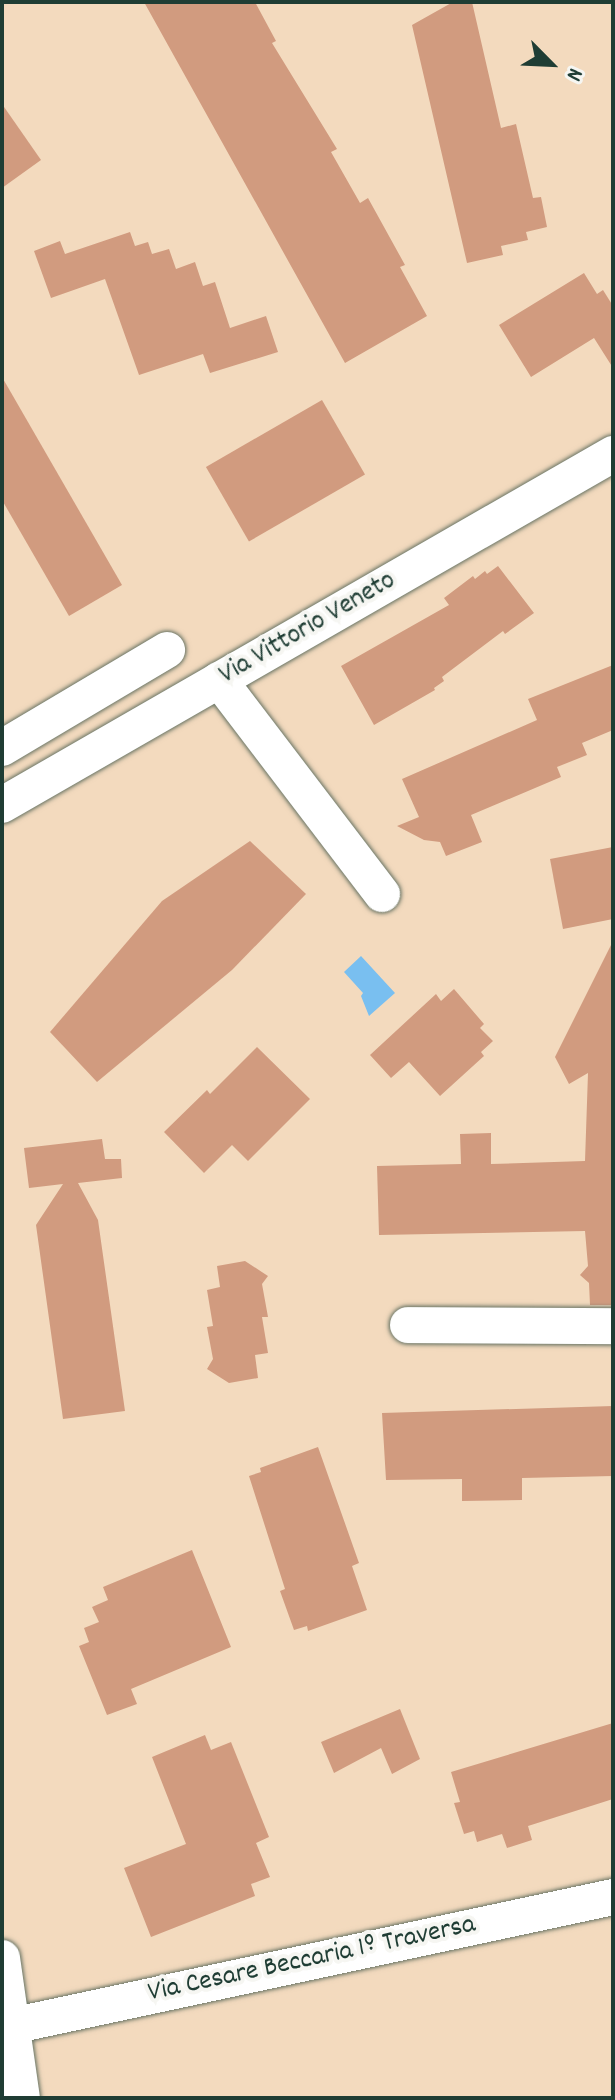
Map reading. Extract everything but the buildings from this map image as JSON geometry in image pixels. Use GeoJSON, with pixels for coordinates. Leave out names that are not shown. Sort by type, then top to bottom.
{"type":"FeatureCollection","features":[{"type":"Feature","properties":{"kind":"street","name":"Via Vittorio Veneto"},"geometry":{"type":"LineString","coordinates":[[2,805],[613,454]]}},
{"type":"Feature","properties":{"kind":"street"},"geometry":{"type":"LineString","coordinates":[[2,748],[167,650]]}},
{"type":"Feature","properties":{"kind":"street"},"geometry":{"type":"LineString","coordinates":[[219,680],[382,894]]}},
{"type":"Feature","properties":{"kind":"street"},"geometry":{"type":"LineString","coordinates":[[408,1325],[613,1326]]}},
{"type":"Feature","properties":{"kind":"street","name":"Via Cesare Beccaria 1º Traversa"},"geometry":{"type":"LineString","coordinates":[[7,2026],[613,1897]]}},
{"type":"Feature","properties":{"kind":"street"},"geometry":{"type":"LineString","coordinates":[[2,1958],[7,2026],[22,2098]]}},
{"type":"Feature","properties":{"kind":"water"},"geometry":{"type":"Polygon","coordinates":[[[361,956],[395,993],[369,1016],[361,996],[363,993],[344,972],[361,956]]]}}]}
